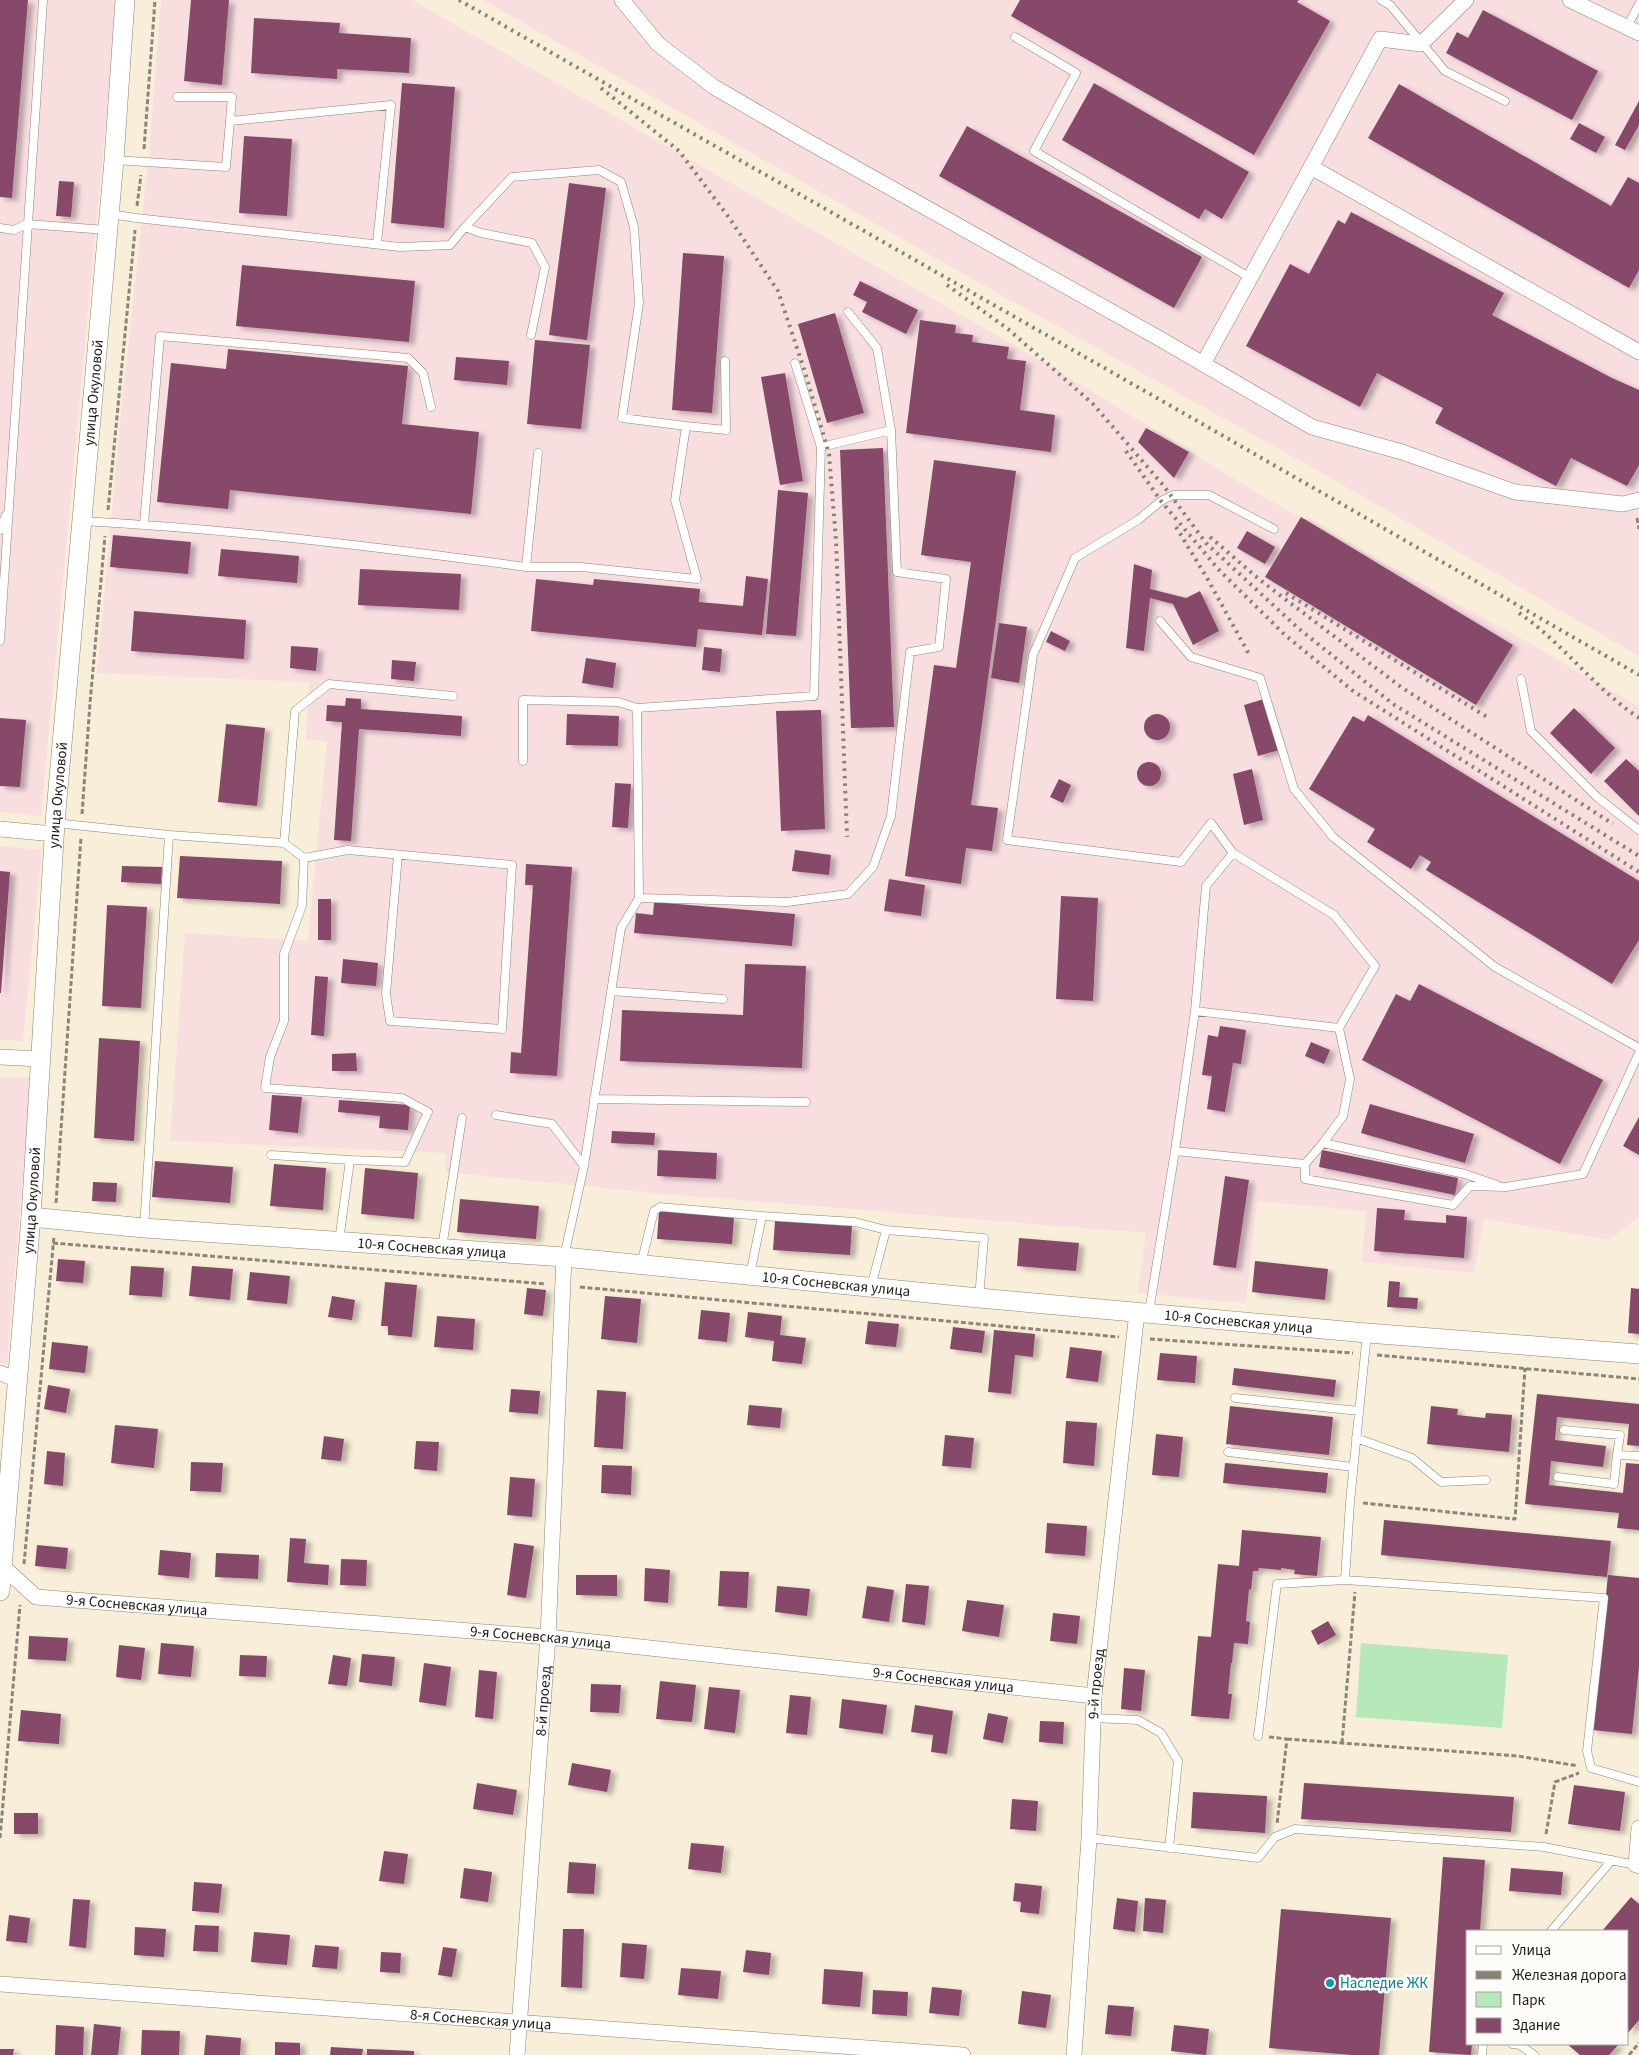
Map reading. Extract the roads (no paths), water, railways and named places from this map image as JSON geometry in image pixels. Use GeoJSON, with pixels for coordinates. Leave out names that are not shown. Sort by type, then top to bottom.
{"type":"FeatureCollection","features":[{"type":"Feature","properties":{"kind":"street","name":"улица Окуловой"},"geometry":{"type":"LineString","coordinates":[[0,1592],[31,1217],[55,829],[114,160],[125,0]]}},
{"type":"Feature","properties":{"kind":"street"},"geometry":{"type":"LineString","coordinates":[[622,0],[658,44],[714,87],[1312,428],[1402,452],[1515,492],[1623,504],[1639,500]]}},
{"type":"Feature","properties":{"kind":"street"},"geometry":{"type":"LineString","coordinates":[[1202,364],[1380,39],[1421,44],[1466,0]]}},
{"type":"Feature","properties":{"kind":"street"},"geometry":{"type":"LineString","coordinates":[[1570,0],[1633,30]]}},
{"type":"Feature","properties":{"kind":"street"},"geometry":{"type":"LineString","coordinates":[[1311,167],[1639,352]]}},
{"type":"Feature","properties":{"kind":"street"},"geometry":{"type":"LineString","coordinates":[[0,829],[55,829]]}},
{"type":"Feature","properties":{"kind":"street"},"geometry":{"type":"LineString","coordinates":[[0,1057],[40,1059]]}},
{"type":"Feature","properties":{"kind":"street","name":"10-я Сосневская улица"},"geometry":{"type":"LineString","coordinates":[[31,1217],[144,1228],[564,1257],[979,1298],[1367,1333],[1639,1354]]}},
{"type":"Feature","properties":{"kind":"street","name":"8-й проезд"},"geometry":{"type":"LineString","coordinates":[[517,2055],[548,1636],[564,1257]]}},
{"type":"Feature","properties":{"kind":"street","name":"9-й проезд"},"geometry":{"type":"LineString","coordinates":[[1074,2055],[1089,1838],[1094,1696],[1134,1338],[1143,1312]]}},
{"type":"Feature","properties":{"kind":"street"},"geometry":{"type":"LineString","coordinates":[[0,1373],[18,1380]]}},
{"type":"Feature","properties":{"kind":"street","name":"9-я Сосневская улица"},"geometry":{"type":"LineString","coordinates":[[1,1565],[36,1597],[548,1636],[1094,1696]]}},
{"type":"Feature","properties":{"kind":"street"},"geometry":{"type":"LineString","coordinates":[[1638,1865],[1639,1828]]}},
{"type":"Feature","properties":{"kind":"street","name":"8-я Сосневская улица"},"geometry":{"type":"LineString","coordinates":[[0,1984],[963,2055]]}},
{"type":"Feature","properties":{"kind":"lane"},"geometry":{"type":"LineString","coordinates":[[0,642],[43,0]]}},
{"type":"Feature","properties":{"kind":"lane"},"geometry":{"type":"LineString","coordinates":[[1381,0],[1390,5],[1445,71],[1505,101]]}},
{"type":"Feature","properties":{"kind":"lane"},"geometry":{"type":"LineString","coordinates":[[1633,30],[1639,4]]}},
{"type":"Feature","properties":{"kind":"lane"},"geometry":{"type":"LineString","coordinates":[[1015,36],[1076,73],[1034,151],[1250,278]]}},
{"type":"Feature","properties":{"kind":"lane"},"geometry":{"type":"LineString","coordinates":[[114,160],[226,167],[232,97],[177,97]]}},
{"type":"Feature","properties":{"kind":"lane"},"geometry":{"type":"LineString","coordinates":[[230,120],[391,105],[377,243]]}},
{"type":"Feature","properties":{"kind":"lane"},"geometry":{"type":"LineString","coordinates":[[0,228],[14,230],[27,224],[108,222],[136,218],[400,247],[450,245],[512,177],[599,170],[621,182],[634,227],[639,303],[622,418],[726,430],[725,360]]}},
{"type":"Feature","properties":{"kind":"lane"},"geometry":{"type":"LineString","coordinates":[[465,227],[481,233],[532,243],[545,268],[531,335]]}},
{"type":"Feature","properties":{"kind":"lane"},"geometry":{"type":"LineString","coordinates":[[639,898],[787,902],[848,894],[873,867],[891,816],[910,652],[939,647],[946,579],[897,572],[891,430],[877,348],[848,312]]}},
{"type":"Feature","properties":{"kind":"lane"},"geometry":{"type":"LineString","coordinates":[[144,524],[160,336],[408,358],[423,374],[431,407]]}},
{"type":"Feature","properties":{"kind":"lane"},"geometry":{"type":"LineString","coordinates":[[522,761],[523,700],[618,702],[636,708],[814,696],[821,447],[795,363]]}},
{"type":"Feature","properties":{"kind":"lane"},"geometry":{"type":"LineString","coordinates":[[82,521],[144,524],[408,551],[526,567],[581,567],[697,579],[675,500],[686,426]]}},
{"type":"Feature","properties":{"kind":"lane"},"geometry":{"type":"LineString","coordinates":[[821,447],[891,430]]}},
{"type":"Feature","properties":{"kind":"lane"},"geometry":{"type":"LineString","coordinates":[[526,567],[538,452]]}},
{"type":"Feature","properties":{"kind":"lane"},"geometry":{"type":"LineString","coordinates":[[1274,529],[1209,495],[1173,495],[1138,520],[1075,558],[1033,655],[1007,840],[1181,862],[1211,823],[1233,853],[1334,915],[1375,966],[1339,1028],[1350,1079],[1343,1116],[1305,1164],[1305,1179],[1453,1205],[1470,1186],[1506,1187],[1583,1174],[1639,1053]]}},
{"type":"Feature","properties":{"kind":"lane"},"geometry":{"type":"LineString","coordinates":[[0,530],[9,509]]}},
{"type":"Feature","properties":{"kind":"lane"},"geometry":{"type":"LineString","coordinates":[[1160,620],[1191,657],[1260,678],[1294,789],[1333,837],[1495,967],[1639,1048]]}},
{"type":"Feature","properties":{"kind":"lane"},"geometry":{"type":"LineString","coordinates":[[1521,679],[1531,731],[1597,797],[1639,830]]}},
{"type":"Feature","properties":{"kind":"lane"},"geometry":{"type":"LineString","coordinates":[[284,843],[295,711],[328,684],[453,696]]}},
{"type":"Feature","properties":{"kind":"lane"},"geometry":{"type":"LineString","coordinates":[[564,1257],[584,1166],[620,928],[639,898],[636,708]]}},
{"type":"Feature","properties":{"kind":"lane"},"geometry":{"type":"LineString","coordinates":[[55,829],[81,825],[169,835],[284,843],[304,858],[348,850],[512,865],[502,1028],[390,1021],[386,994],[398,855]]}},
{"type":"Feature","properties":{"kind":"lane"},"geometry":{"type":"LineString","coordinates":[[144,1228],[169,835]]}},
{"type":"Feature","properties":{"kind":"lane"},"geometry":{"type":"LineString","coordinates":[[1143,1312],[1176,1151],[1195,1011],[1206,886],[1233,853]]}},
{"type":"Feature","properties":{"kind":"lane"},"geometry":{"type":"LineString","coordinates":[[272,1155],[405,1162],[428,1112],[402,1098],[265,1088],[270,1058],[284,1021],[284,954],[302,906],[304,858]]}},
{"type":"Feature","properties":{"kind":"lane"},"geometry":{"type":"LineString","coordinates":[[611,991],[723,999]]}},
{"type":"Feature","properties":{"kind":"lane"},"geometry":{"type":"LineString","coordinates":[[1195,1011],[1339,1028]]}},
{"type":"Feature","properties":{"kind":"lane"},"geometry":{"type":"LineString","coordinates":[[594,1099],[806,1102]]}},
{"type":"Feature","properties":{"kind":"lane"},"geometry":{"type":"LineString","coordinates":[[496,1116],[552,1124],[584,1166]]}},
{"type":"Feature","properties":{"kind":"lane"},"geometry":{"type":"LineString","coordinates":[[442,1248],[462,1118]]}},
{"type":"Feature","properties":{"kind":"lane"},"geometry":{"type":"LineString","coordinates":[[1323,1143],[1465,1174],[1506,1187]]}},
{"type":"Feature","properties":{"kind":"lane"},"geometry":{"type":"LineString","coordinates":[[1176,1151],[1305,1164]]}},
{"type":"Feature","properties":{"kind":"lane"},"geometry":{"type":"LineString","coordinates":[[339,1241],[350,1160]]}},
{"type":"Feature","properties":{"kind":"lane"},"geometry":{"type":"LineString","coordinates":[[641,1264],[654,1211],[660,1207],[855,1222],[886,1230],[984,1238],[979,1298]]}},
{"type":"Feature","properties":{"kind":"lane"},"geometry":{"type":"LineString","coordinates":[[750,1275],[762,1216]]}},
{"type":"Feature","properties":{"kind":"lane"},"geometry":{"type":"LineString","coordinates":[[871,1287],[886,1230]]}},
{"type":"Feature","properties":{"kind":"lane"},"geometry":{"type":"LineString","coordinates":[[1345,1580],[1356,1438],[1367,1333]]}},
{"type":"Feature","properties":{"kind":"lane"},"geometry":{"type":"LineString","coordinates":[[1235,1398],[1359,1411]]}},
{"type":"Feature","properties":{"kind":"lane"},"geometry":{"type":"LineString","coordinates":[[1558,1477],[1614,1484],[1620,1435],[1564,1430]]}},
{"type":"Feature","properties":{"kind":"lane"},"geometry":{"type":"LineString","coordinates":[[1356,1438],[1412,1458],[1441,1482],[1486,1480]]}},
{"type":"Feature","properties":{"kind":"lane"},"geometry":{"type":"LineString","coordinates":[[1228,1452],[1354,1467]]}},
{"type":"Feature","properties":{"kind":"lane"},"geometry":{"type":"LineString","coordinates":[[1617,1455],[1639,1456]]}},
{"type":"Feature","properties":{"kind":"lane"},"geometry":{"type":"LineString","coordinates":[[1258,1736],[1277,1584],[1345,1580],[1604,1598],[1587,1750],[1591,1768],[1639,1782]]}},
{"type":"Feature","properties":{"kind":"lane"},"geometry":{"type":"LineString","coordinates":[[1093,1718],[1138,1720],[1161,1733],[1178,1761],[1169,1848]]}},
{"type":"Feature","properties":{"kind":"lane"},"geometry":{"type":"LineString","coordinates":[[1089,1838],[1258,1858],[1275,1837],[1295,1829],[1544,1847],[1638,1865]]}},
{"type":"Feature","properties":{"kind":"lane"},"geometry":{"type":"LineString","coordinates":[[1552,1930],[1612,1860]]}},
{"type":"Feature","properties":{"kind":"lane"},"geometry":{"type":"LineString","coordinates":[[1520,2045],[1534,2055]]}},
{"type":"Feature","properties":{"kind":"railway"},"geometry":{"type":"LineString","coordinates":[[459,0],[1639,675]]}},
{"type":"Feature","properties":{"kind":"railway"},"geometry":{"type":"LineString","coordinates":[[601,88],[679,151],[730,219],[778,291],[805,372],[829,454],[836,540],[847,837]]}},
{"type":"Feature","properties":{"kind":"railway"},"geometry":{"type":"LineString","coordinates":[[947,285],[1008,329],[1093,404],[1163,485],[1206,543],[1298,628],[1393,704],[1639,856]]}},
{"type":"Feature","properties":{"kind":"railway"},"geometry":{"type":"LineString","coordinates":[[1126,451],[1161,501],[1219,570],[1284,634],[1353,691],[1639,872]]}},
{"type":"Feature","properties":{"kind":"railway"},"geometry":{"type":"LineString","coordinates":[[1176,527],[1207,578],[1250,656]]}},
{"type":"Feature","properties":{"kind":"railway"},"geometry":{"type":"LineString","coordinates":[[1210,537],[1260,580],[1401,687],[1613,824]]}},
{"type":"Feature","properties":{"kind":"railway"},"geometry":{"type":"LineString","coordinates":[[1286,593],[1487,717]]}},
{"type":"Feature","properties":{"kind":"railway"},"geometry":{"type":"LineString","coordinates":[[1519,613],[1550,638],[1608,694],[1639,718]]}},
{"type":"Feature","properties":{"kind":"place","name":"Наследие ЖК"},"geometry":{"type":"Point","coordinates":[1330,1983]}}]}
